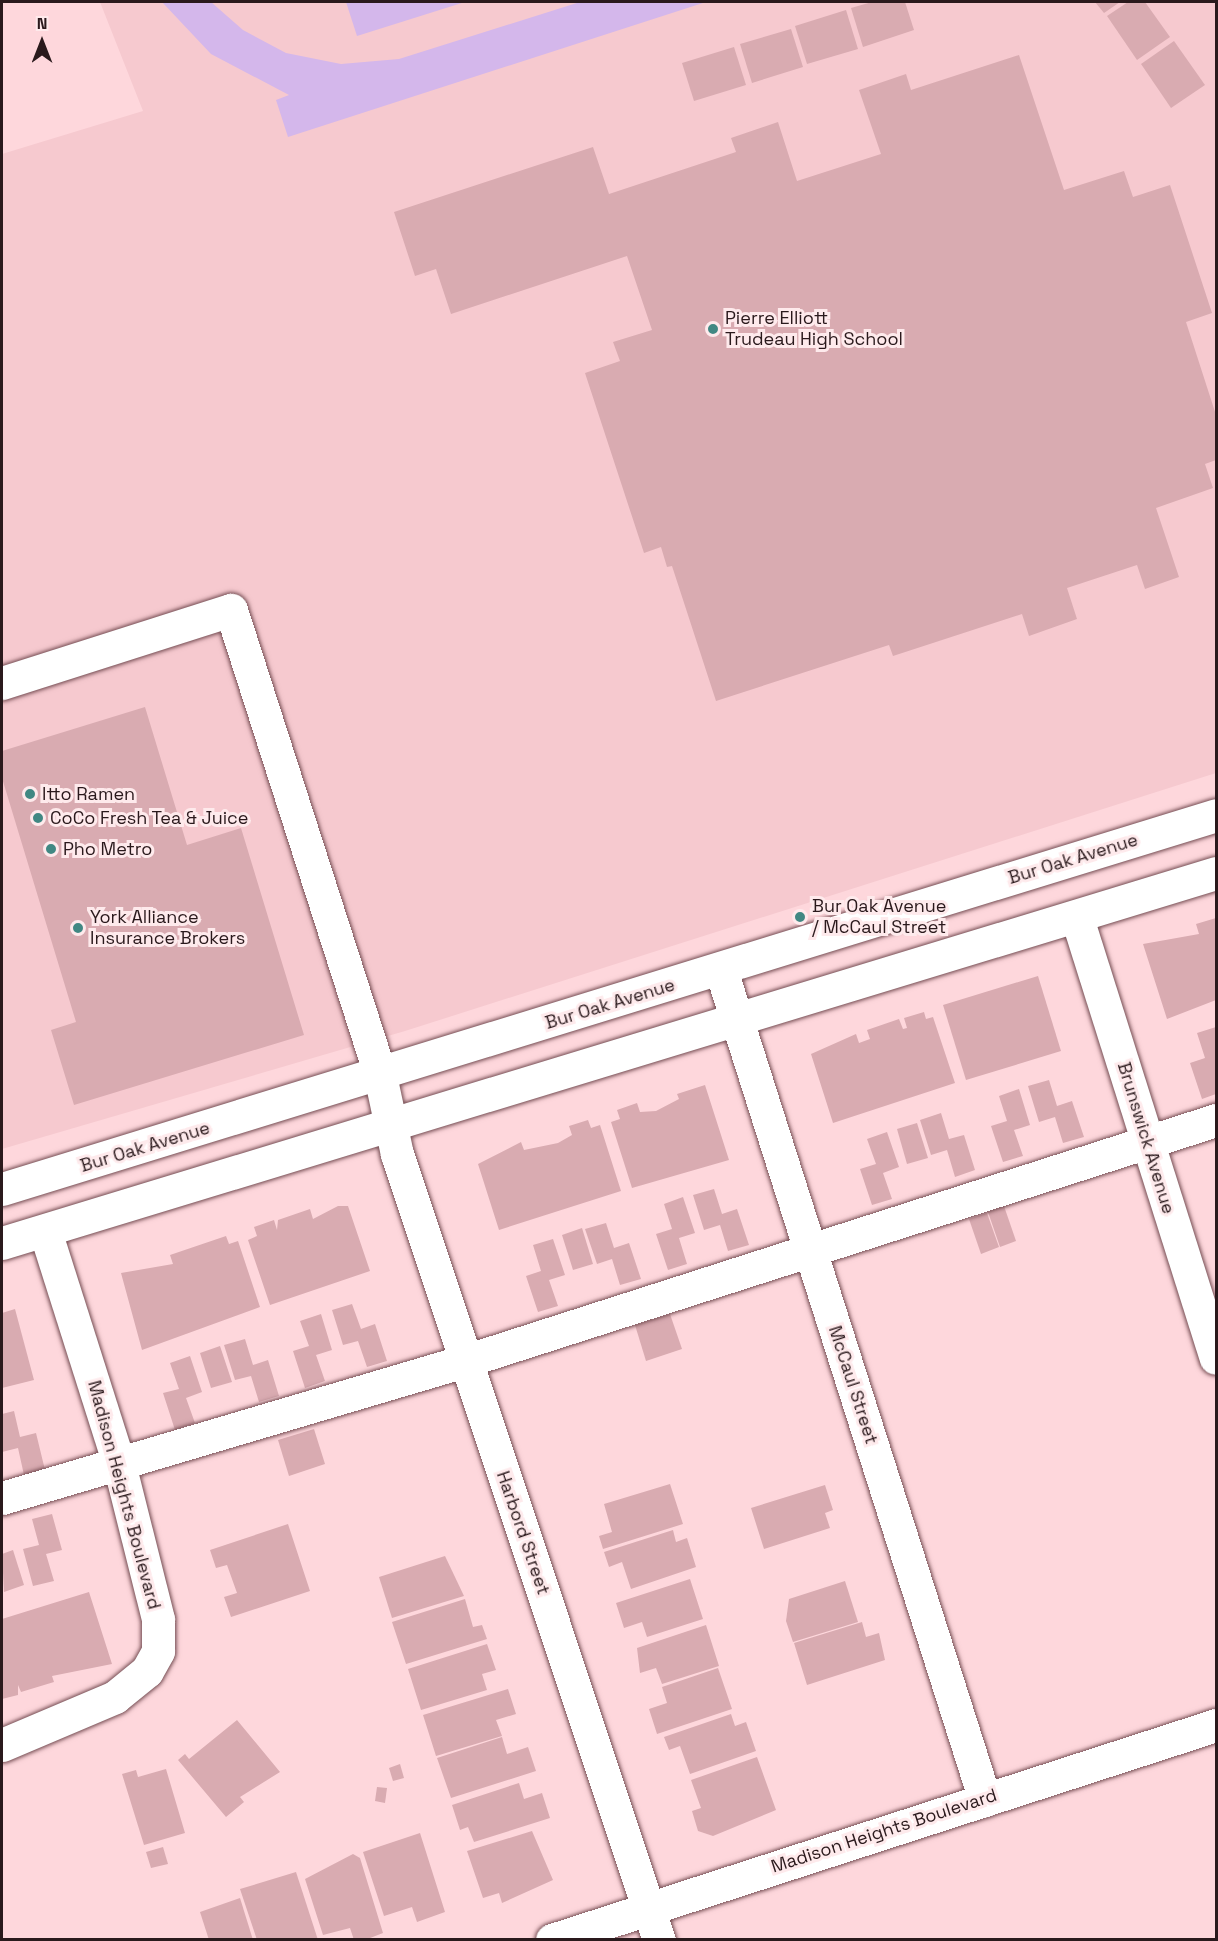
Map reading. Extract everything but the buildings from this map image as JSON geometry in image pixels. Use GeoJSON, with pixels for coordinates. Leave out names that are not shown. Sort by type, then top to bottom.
{"type":"FeatureCollection","features":[{"type":"Feature","properties":{"kind":"street","name":"Harbord Street"},"geometry":{"type":"LineString","coordinates":[[2,683],[231,610],[380,1075],[391,1126],[465,1360],[659,1940]]}},
{"type":"Feature","properties":{"kind":"street","name":"Bur Oak Avenue"},"geometry":{"type":"LineString","coordinates":[[2,1189],[722,970],[1216,815]]}},
{"type":"Feature","properties":{"kind":"street"},"geometry":{"type":"LineString","coordinates":[[2,1243],[736,1022],[1216,873]]}},
{"type":"Feature","properties":{"kind":"street","name":"Brunswick Avenue"},"geometry":{"type":"LineString","coordinates":[[1077,918],[1216,1358]]}},
{"type":"Feature","properties":{"kind":"street","name":"McCaul Street"},"geometry":{"type":"LineString","coordinates":[[722,970],[736,1022],[985,1800]]}},
{"type":"Feature","properties":{"kind":"street"},"geometry":{"type":"LineString","coordinates":[[2,1498],[465,1360],[1216,1120]]}},
{"type":"Feature","properties":{"kind":"street","name":"Madison Heights Boulevard"},"geometry":{"type":"LineString","coordinates":[[2,1745],[115,1697],[147,1671],[158,1650],[159,1619],[119,1464],[45,1231]]}},
{"type":"Feature","properties":{"kind":"street","name":"Madison Heights Boulevard"},"geometry":{"type":"LineString","coordinates":[[552,1940],[1216,1725]]}},
{"type":"Feature","properties":{"kind":"shaded area","name":"Pierre Elliott Trudeau High School"},"geometry":{"type":"Polygon","coordinates":[[[100,2],[1216,2],[1216,773],[405,1031],[2,1149],[2,154],[143,111],[100,2]]]}},
{"type":"Feature","properties":{"kind":"shaded area"},"geometry":{"type":"Polygon","coordinates":[[[162,2],[211,2],[243,30],[286,53],[341,64],[399,59],[580,2],[706,2],[288,137],[276,100],[289,95],[211,54],[162,2]]]}},
{"type":"Feature","properties":{"kind":"shaded area"},"geometry":{"type":"Polygon","coordinates":[[[346,2],[465,2],[357,36],[346,2]]]}},
{"type":"Feature","properties":{"kind":"place","name":"Pierre Elliott Trudeau High School"},"geometry":{"type":"Point","coordinates":[713,329]}},
{"type":"Feature","properties":{"kind":"place","name":"Itto Ramen"},"geometry":{"type":"Point","coordinates":[30,794]}},
{"type":"Feature","properties":{"kind":"place","name":"CoCo Fresh Tea & Juice"},"geometry":{"type":"Point","coordinates":[38,818]}},
{"type":"Feature","properties":{"kind":"place","name":"Pho Metro"},"geometry":{"type":"Point","coordinates":[51,849]}},
{"type":"Feature","properties":{"kind":"place","name":"Bur Oak Avenue / McCaul Street"},"geometry":{"type":"Point","coordinates":[800,917]}},
{"type":"Feature","properties":{"kind":"place","name":"York Alliance Insurance Brokers"},"geometry":{"type":"Point","coordinates":[78,928]}}]}
